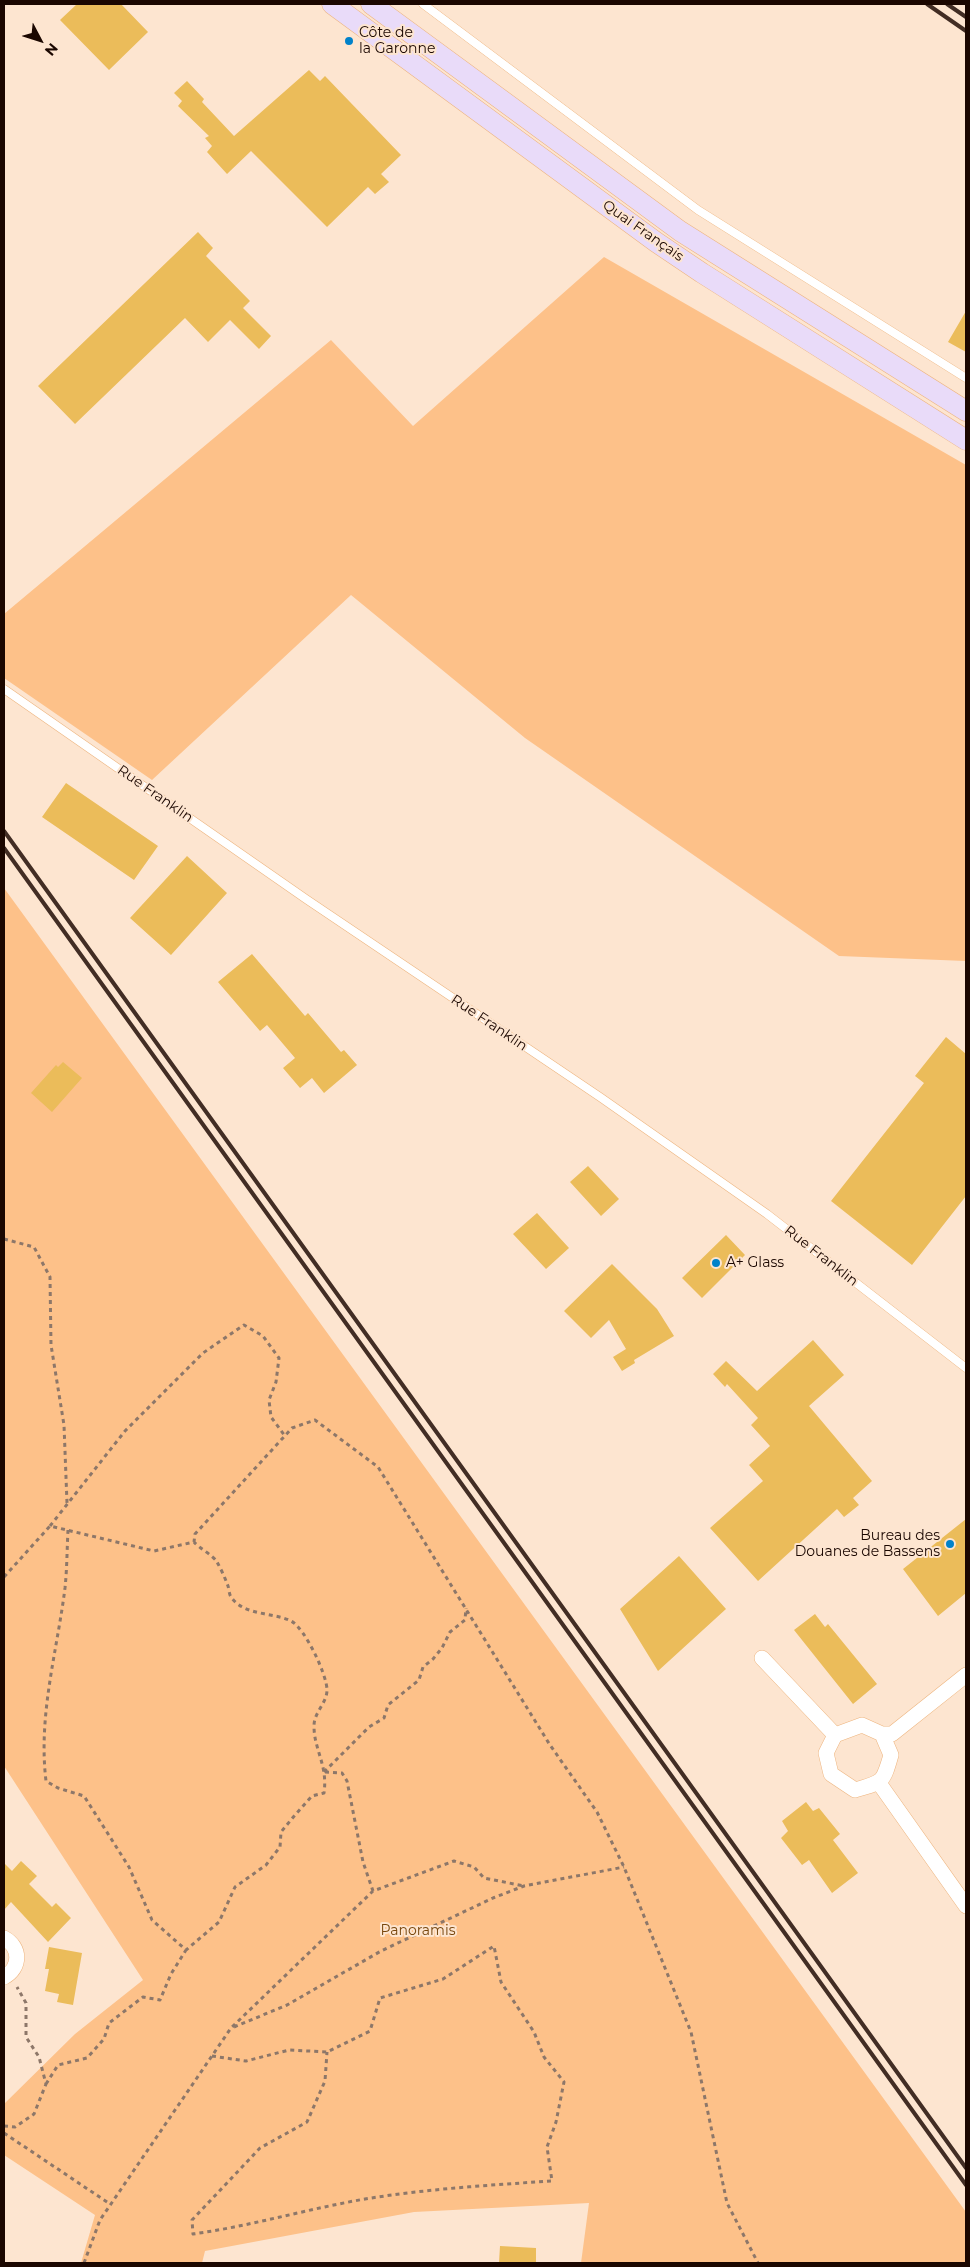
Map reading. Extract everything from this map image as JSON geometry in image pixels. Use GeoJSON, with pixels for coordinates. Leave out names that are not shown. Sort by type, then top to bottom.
{"type":"FeatureCollection","features":[{"type":"Feature","properties":{"kind":"main road","name":"Quai Français"},"geometry":{"type":"LineString","coordinates":[[332,4],[664,247],[966,440]]}},
{"type":"Feature","properties":{"kind":"main road","name":"Quai Français"},"geometry":{"type":"LineString","coordinates":[[371,4],[680,231],[966,412]]}},
{"type":"Feature","properties":{"kind":"street"},"geometry":{"type":"LineString","coordinates":[[762,1658],[835,1735]]}},
{"type":"Feature","properties":{"kind":"street"},"geometry":{"type":"LineString","coordinates":[[882,1734],[891,1755],[886,1776],[879,1783],[855,1790],[830,1774],[826,1753],[835,1735],[862,1725],[882,1734],[892,1734],[966,1675]]}},
{"type":"Feature","properties":{"kind":"street"},"geometry":{"type":"LineString","coordinates":[[879,1783],[966,1906]]}},
{"type":"Feature","properties":{"kind":"street"},"geometry":{"type":"LineString","coordinates":[[4,1938],[11,1943],[17,1954],[15,1967],[5,1977]]}},
{"type":"Feature","properties":{"kind":"lane"},"geometry":{"type":"LineString","coordinates":[[423,4],[698,210],[966,378]]}},
{"type":"Feature","properties":{"kind":"lane","name":"Rue Franklin"},"geometry":{"type":"LineString","coordinates":[[4,690],[306,899],[600,1097],[759,1209],[966,1368]]}},
{"type":"Feature","properties":{"kind":"path"},"geometry":{"type":"LineString","coordinates":[[4,1239],[34,1247],[50,1277],[51,1345],[64,1425],[67,1504]]}},
{"type":"Feature","properties":{"kind":"path"},"geometry":{"type":"LineString","coordinates":[[4,1577],[50,1526],[125,1431],[203,1353],[244,1325],[263,1336],[279,1358],[276,1382],[269,1400],[271,1417],[285,1436]]}},
{"type":"Feature","properties":{"kind":"path"},"geometry":{"type":"LineString","coordinates":[[194,1542],[195,1534],[292,1428],[315,1420],[378,1467],[550,1745],[597,1812],[624,1867],[691,2032],[727,2203],[758,2263]]}},
{"type":"Feature","properties":{"kind":"path"},"geometry":{"type":"LineString","coordinates":[[50,1526],[154,1551],[194,1542]]}},
{"type":"Feature","properties":{"kind":"path"},"geometry":{"type":"LineString","coordinates":[[68,1530],[65,1587],[49,1684],[44,1740],[46,1781],[58,1788],[84,1796],[129,1868],[152,1920],[186,1950]]}},
{"type":"Feature","properties":{"kind":"path"},"geometry":{"type":"LineString","coordinates":[[4,2126],[15,2127],[34,2114],[46,2084],[58,2065],[87,2058],[104,2039],[109,2023],[143,1997],[160,2000],[171,1974],[186,1950],[219,1922],[234,1886],[266,1864],[280,1847],[281,1832],[312,1796],[324,1793],[324,1772],[314,1725],[316,1712],[323,1702],[327,1691],[318,1659],[302,1630],[291,1621],[255,1612],[239,1604],[231,1597],[216,1560],[194,1542]]}},
{"type":"Feature","properties":{"kind":"path"},"geometry":{"type":"LineString","coordinates":[[324,1772],[369,1726],[384,1718],[388,1705],[419,1680],[423,1667],[442,1648],[450,1632],[464,1620],[467,1609]]}},
{"type":"Feature","properties":{"kind":"path"},"geometry":{"type":"LineString","coordinates":[[324,1772],[342,1774],[346,1781],[363,1862],[373,1891]]}},
{"type":"Feature","properties":{"kind":"path"},"geometry":{"type":"LineString","coordinates":[[84,2263],[100,2220],[110,2204],[231,2028],[373,1891],[454,1862],[474,1867],[484,1878],[524,1886]]}},
{"type":"Feature","properties":{"kind":"path"},"geometry":{"type":"LineString","coordinates":[[231,2028],[287,2005],[381,1951],[493,1898],[524,1886],[624,1867]]}},
{"type":"Feature","properties":{"kind":"path"},"geometry":{"type":"LineString","coordinates":[[212,2056],[246,2060],[289,2050],[327,2052],[370,2031],[380,1998],[443,1979],[494,1946],[501,1982],[534,2032],[544,2058],[564,2082],[556,2122],[547,2147],[552,2181],[475,2186],[365,2199],[227,2229],[193,2234],[192,2220],[260,2148],[308,2122],[325,2080],[327,2052]]}},
{"type":"Feature","properties":{"kind":"path"},"geometry":{"type":"LineString","coordinates":[[5,1977],[19,1989],[26,2003],[26,2037],[39,2056],[46,2084]]}},
{"type":"Feature","properties":{"kind":"path"},"geometry":{"type":"LineString","coordinates":[[4,2132],[110,2204]]}},
{"type":"Feature","properties":{"kind":"green space"},"geometry":{"type":"Polygon","coordinates":[[[604,257],[966,465],[966,961],[839,956],[525,738],[351,595],[152,780],[4,678],[4,614],[331,340],[413,426],[604,257]]]}},
{"type":"Feature","properties":{"kind":"green space","name":"Panoramis"},"geometry":{"type":"Polygon","coordinates":[[[4,888],[966,2212],[966,2263],[581,2263],[589,2203],[414,2212],[205,2251],[202,2263],[81,2263],[95,2215],[4,2155],[4,2104],[75,2034],[143,1980],[4,1766],[4,888]]]}},
{"type":"Feature","properties":{"kind":"building"},"geometry":{"type":"Polygon","coordinates":[[[77,4],[121,4],[148,32],[109,70],[60,20],[77,4]]]}},
{"type":"Feature","properties":{"kind":"building"},"geometry":{"type":"Polygon","coordinates":[[[309,70],[320,81],[325,76],[401,155],[381,174],[389,182],[375,194],[368,187],[327,227],[251,151],[227,174],[207,152],[212,146],[205,138],[209,136],[178,106],[182,101],[174,93],[187,81],[204,99],[202,102],[234,136],[309,70]]]}},
{"type":"Feature","properties":{"kind":"building"},"geometry":{"type":"Polygon","coordinates":[[[198,232],[213,248],[206,256],[250,301],[243,308],[271,336],[259,349],[230,320],[208,342],[185,318],[75,424],[38,386],[198,232]]]}},
{"type":"Feature","properties":{"kind":"building"},"geometry":{"type":"Polygon","coordinates":[[[966,311],[966,352],[948,342],[966,311]]]}},
{"type":"Feature","properties":{"kind":"building"},"geometry":{"type":"Polygon","coordinates":[[[66,783],[158,846],[134,880],[42,817],[66,783]]]}},
{"type":"Feature","properties":{"kind":"building"},"geometry":{"type":"Polygon","coordinates":[[[187,856],[227,893],[171,955],[130,918],[187,856]]]}},
{"type":"Feature","properties":{"kind":"building"},"geometry":{"type":"Polygon","coordinates":[[[252,954],[305,1016],[308,1013],[341,1052],[344,1050],[357,1065],[324,1093],[312,1078],[300,1088],[283,1068],[295,1058],[267,1025],[260,1031],[218,982],[252,954]]]}},
{"type":"Feature","properties":{"kind":"building"},"geometry":{"type":"Polygon","coordinates":[[[946,1037],[966,1054],[966,1196],[912,1265],[831,1201],[924,1083],[915,1076],[946,1037]]]}},
{"type":"Feature","properties":{"kind":"building"},"geometry":{"type":"Polygon","coordinates":[[[63,1062],[82,1078],[52,1112],[31,1093],[56,1065],[58,1067],[63,1062]]]}},
{"type":"Feature","properties":{"kind":"building"},"geometry":{"type":"Polygon","coordinates":[[[588,1166],[619,1199],[601,1216],[570,1182],[588,1166]]]}},
{"type":"Feature","properties":{"kind":"building"},"geometry":{"type":"Polygon","coordinates":[[[537,1213],[569,1248],[546,1269],[513,1234],[537,1213]]]}},
{"type":"Feature","properties":{"kind":"building"},"geometry":{"type":"Polygon","coordinates":[[[726,1235],[745,1255],[702,1298],[682,1278],[726,1235]]]}},
{"type":"Feature","properties":{"kind":"building"},"geometry":{"type":"Polygon","coordinates":[[[612,1264],[657,1309],[674,1336],[634,1360],[635,1363],[622,1371],[613,1357],[626,1349],[609,1320],[591,1338],[564,1311],[612,1264]]]}},
{"type":"Feature","properties":{"kind":"building"},"geometry":{"type":"Polygon","coordinates":[[[813,1340],[844,1375],[809,1406],[872,1481],[853,1498],[859,1505],[844,1517],[837,1509],[758,1581],[710,1528],[763,1481],[749,1465],[770,1446],[751,1425],[758,1418],[727,1384],[725,1387],[713,1374],[726,1361],[757,1391],[813,1340]]]}},
{"type":"Feature","properties":{"kind":"building","name":"Bureau des Douanes de Bassens"},"geometry":{"type":"Polygon","coordinates":[[[966,1519],[966,1593],[938,1616],[903,1569],[966,1519]]]}},
{"type":"Feature","properties":{"kind":"building"},"geometry":{"type":"Polygon","coordinates":[[[679,1556],[726,1609],[658,1671],[620,1609],[679,1556]]]}},
{"type":"Feature","properties":{"kind":"building"},"geometry":{"type":"Polygon","coordinates":[[[815,1614],[825,1627],[828,1624],[877,1684],[853,1704],[794,1630],[815,1614]]]}},
{"type":"Feature","properties":{"kind":"building"},"geometry":{"type":"Polygon","coordinates":[[[806,1802],[813,1811],[819,1808],[840,1834],[833,1840],[858,1873],[832,1893],[809,1860],[802,1865],[781,1838],[788,1831],[782,1821],[806,1802]]]}},
{"type":"Feature","properties":{"kind":"building"},"geometry":{"type":"Polygon","coordinates":[[[21,1861],[37,1876],[29,1884],[52,1907],[56,1903],[71,1918],[48,1942],[11,1902],[4,1910],[4,1863],[12,1871],[21,1861]]]}},
{"type":"Feature","properties":{"kind":"building"},"geometry":{"type":"Polygon","coordinates":[[[49,1947],[82,1953],[73,2005],[57,2002],[59,1994],[45,1991],[49,1969],[45,1969],[49,1947]]]}},
{"type":"Feature","properties":{"kind":"building"},"geometry":{"type":"Polygon","coordinates":[[[500,2246],[536,2248],[536,2263],[499,2263],[500,2246]]]}},
{"type":"Feature","properties":{"kind":"railway"},"geometry":{"type":"LineString","coordinates":[[927,4],[966,31]]}},
{"type":"Feature","properties":{"kind":"railway"},"geometry":{"type":"LineString","coordinates":[[947,4],[966,17]]}},
{"type":"Feature","properties":{"kind":"railway"},"geometry":{"type":"LineString","coordinates":[[4,831],[966,2168]]}},
{"type":"Feature","properties":{"kind":"railway"},"geometry":{"type":"LineString","coordinates":[[4,848],[966,2185]]}},
{"type":"Feature","properties":{"kind":"place","name":"Côte de la Garonne"},"geometry":{"type":"Point","coordinates":[349,41]}},
{"type":"Feature","properties":{"kind":"place","name":"A+ Glass"},"geometry":{"type":"Point","coordinates":[716,1263]}},
{"type":"Feature","properties":{"kind":"place","name":"Bureau des Douanes de Bassens"},"geometry":{"type":"Point","coordinates":[950,1544]}}]}
